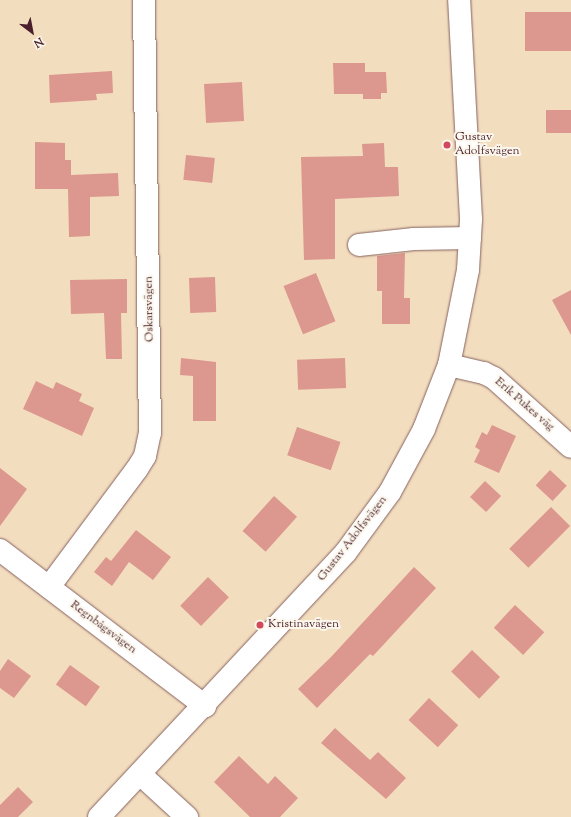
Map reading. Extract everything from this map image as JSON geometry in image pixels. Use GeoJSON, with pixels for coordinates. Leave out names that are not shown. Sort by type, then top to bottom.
{"type":"FeatureCollection","features":[{"type":"Feature","properties":{"kind":"street","name":"Oskarsvägen"},"geometry":{"type":"LineString","coordinates":[[49,587],[137,469],[145,456],[150,433],[144,0]]}},
{"type":"Feature","properties":{"kind":"street","name":"Gustav Adolfsvägen"},"geometry":{"type":"LineString","coordinates":[[99,817],[205,706],[328,573],[375,515],[412,453],[449,365],[463,302],[470,238],[459,0]]}},
{"type":"Feature","properties":{"kind":"street"},"geometry":{"type":"LineString","coordinates":[[359,245],[414,239],[470,238]]}},
{"type":"Feature","properties":{"kind":"street","name":"Erik Pukes väg"},"geometry":{"type":"LineString","coordinates":[[449,365],[484,373],[494,378],[571,447]]}},
{"type":"Feature","properties":{"kind":"street","name":"Regnbågsvägen"},"geometry":{"type":"LineString","coordinates":[[0,550],[205,706]]}},
{"type":"Feature","properties":{"kind":"street"},"geometry":{"type":"LineString","coordinates":[[140,774],[187,817]]}},
{"type":"Feature","properties":{"kind":"building"},"geometry":{"type":"Polygon","coordinates":[[[525,12],[571,12],[571,51],[525,51],[525,12]]]}},
{"type":"Feature","properties":{"kind":"building"},"geometry":{"type":"Polygon","coordinates":[[[333,63],[365,63],[365,72],[386,72],[387,93],[381,93],[381,99],[363,99],[363,94],[334,94],[333,63]]]}},
{"type":"Feature","properties":{"kind":"building"},"geometry":{"type":"Polygon","coordinates":[[[112,71],[113,93],[96,94],[97,100],[50,103],[49,75],[112,71]]]}},
{"type":"Feature","properties":{"kind":"building"},"geometry":{"type":"Polygon","coordinates":[[[242,82],[244,121],[206,123],[204,84],[242,82]]]}},
{"type":"Feature","properties":{"kind":"building"},"geometry":{"type":"Polygon","coordinates":[[[546,110],[571,110],[571,133],[546,133],[546,110]]]}},
{"type":"Feature","properties":{"kind":"building"},"geometry":{"type":"Polygon","coordinates":[[[35,142],[65,143],[65,160],[71,160],[71,175],[118,173],[119,196],[90,197],[90,236],[69,237],[68,189],[35,189],[35,142]]]}},
{"type":"Feature","properties":{"kind":"building"},"geometry":{"type":"Polygon","coordinates":[[[384,143],[385,167],[398,167],[399,196],[335,199],[335,259],[304,260],[301,157],[363,156],[362,144],[384,143]]]}},
{"type":"Feature","properties":{"kind":"building"},"geometry":{"type":"Polygon","coordinates":[[[186,155],[215,158],[212,183],[183,180],[186,155]]]}},
{"type":"Feature","properties":{"kind":"building"},"geometry":{"type":"Polygon","coordinates":[[[405,253],[404,298],[410,298],[410,324],[382,324],[382,291],[377,291],[377,256],[405,253]]]}},
{"type":"Feature","properties":{"kind":"building"},"geometry":{"type":"Polygon","coordinates":[[[316,273],[335,321],[303,334],[284,286],[316,273]]]}},
{"type":"Feature","properties":{"kind":"building"},"geometry":{"type":"Polygon","coordinates":[[[215,277],[216,312],[190,313],[189,278],[215,277]]]}},
{"type":"Feature","properties":{"kind":"building"},"geometry":{"type":"Polygon","coordinates":[[[127,279],[127,313],[121,313],[122,359],[106,359],[104,313],[71,314],[70,280],[127,279]]]}},
{"type":"Feature","properties":{"kind":"building"},"geometry":{"type":"Polygon","coordinates":[[[571,290],[571,335],[552,300],[571,290]]]}},
{"type":"Feature","properties":{"kind":"building"},"geometry":{"type":"Polygon","coordinates":[[[181,358],[216,362],[216,421],[193,421],[193,376],[180,375],[181,358]]]}},
{"type":"Feature","properties":{"kind":"building"},"geometry":{"type":"Polygon","coordinates":[[[345,358],[346,388],[298,390],[297,360],[345,358]]]}},
{"type":"Feature","properties":{"kind":"building"},"geometry":{"type":"Polygon","coordinates":[[[36,381],[53,389],[56,382],[82,394],[79,401],[94,408],[82,436],[23,409],[36,381]]]}},
{"type":"Feature","properties":{"kind":"building"},"geometry":{"type":"Polygon","coordinates":[[[492,425],[516,436],[499,473],[474,462],[480,450],[475,447],[482,432],[487,435],[492,425]]]}},
{"type":"Feature","properties":{"kind":"building"},"geometry":{"type":"Polygon","coordinates":[[[297,427],[340,442],[331,470],[287,455],[297,427]]]}},
{"type":"Feature","properties":{"kind":"building"},"geometry":{"type":"Polygon","coordinates":[[[0,468],[27,489],[0,526],[0,468]]]}},
{"type":"Feature","properties":{"kind":"building"},"geometry":{"type":"Polygon","coordinates":[[[550,470],[567,486],[552,501],[536,485],[550,470]]]}},
{"type":"Feature","properties":{"kind":"building"},"geometry":{"type":"Polygon","coordinates":[[[485,481],[501,496],[486,512],[470,497],[485,481]]]}},
{"type":"Feature","properties":{"kind":"building"},"geometry":{"type":"Polygon","coordinates":[[[274,496],[297,517],[266,552],[243,531],[274,496]]]}},
{"type":"Feature","properties":{"kind":"building"},"geometry":{"type":"Polygon","coordinates":[[[551,507],[570,526],[528,568],[509,549],[551,507]]]}},
{"type":"Feature","properties":{"kind":"building"},"geometry":{"type":"Polygon","coordinates":[[[136,530],[171,557],[153,580],[129,562],[112,586],[94,572],[106,557],[111,561],[136,530]]]}},
{"type":"Feature","properties":{"kind":"building"},"geometry":{"type":"Polygon","coordinates":[[[414,567],[436,588],[373,656],[370,654],[317,708],[298,689],[331,657],[414,567]]]}},
{"type":"Feature","properties":{"kind":"building"},"geometry":{"type":"Polygon","coordinates":[[[208,577],[229,597],[201,626],[180,606],[208,577]]]}},
{"type":"Feature","properties":{"kind":"building"},"geometry":{"type":"Polygon","coordinates":[[[515,605],[544,632],[523,655],[494,628],[515,605]]]}},
{"type":"Feature","properties":{"kind":"building"},"geometry":{"type":"Polygon","coordinates":[[[472,650],[500,677],[479,699],[451,672],[472,650]]]}},
{"type":"Feature","properties":{"kind":"building"},"geometry":{"type":"Polygon","coordinates":[[[8,659],[31,676],[14,698],[0,688],[0,671],[8,659]]]}},
{"type":"Feature","properties":{"kind":"building"},"geometry":{"type":"Polygon","coordinates":[[[70,665],[100,687],[86,706],[56,684],[70,665]]]}},
{"type":"Feature","properties":{"kind":"building"},"geometry":{"type":"Polygon","coordinates":[[[429,698],[458,725],[438,747],[409,720],[429,698]]]}},
{"type":"Feature","properties":{"kind":"building"},"geometry":{"type":"Polygon","coordinates":[[[335,728],[370,760],[378,752],[406,778],[386,799],[321,743],[335,728]]]}},
{"type":"Feature","properties":{"kind":"building"},"geometry":{"type":"Polygon","coordinates":[[[239,756],[268,784],[275,776],[298,798],[280,817],[250,817],[214,782],[239,756]]]}},
{"type":"Feature","properties":{"kind":"building"},"geometry":{"type":"Polygon","coordinates":[[[18,787],[33,802],[18,817],[0,817],[0,805],[18,787]]]}},
{"type":"Feature","properties":{"kind":"place","name":"Gustav Adolfsvägen"},"geometry":{"type":"Point","coordinates":[447,145]}},
{"type":"Feature","properties":{"kind":"place","name":"Kristinavägen"},"geometry":{"type":"Point","coordinates":[260,625]}}]}
